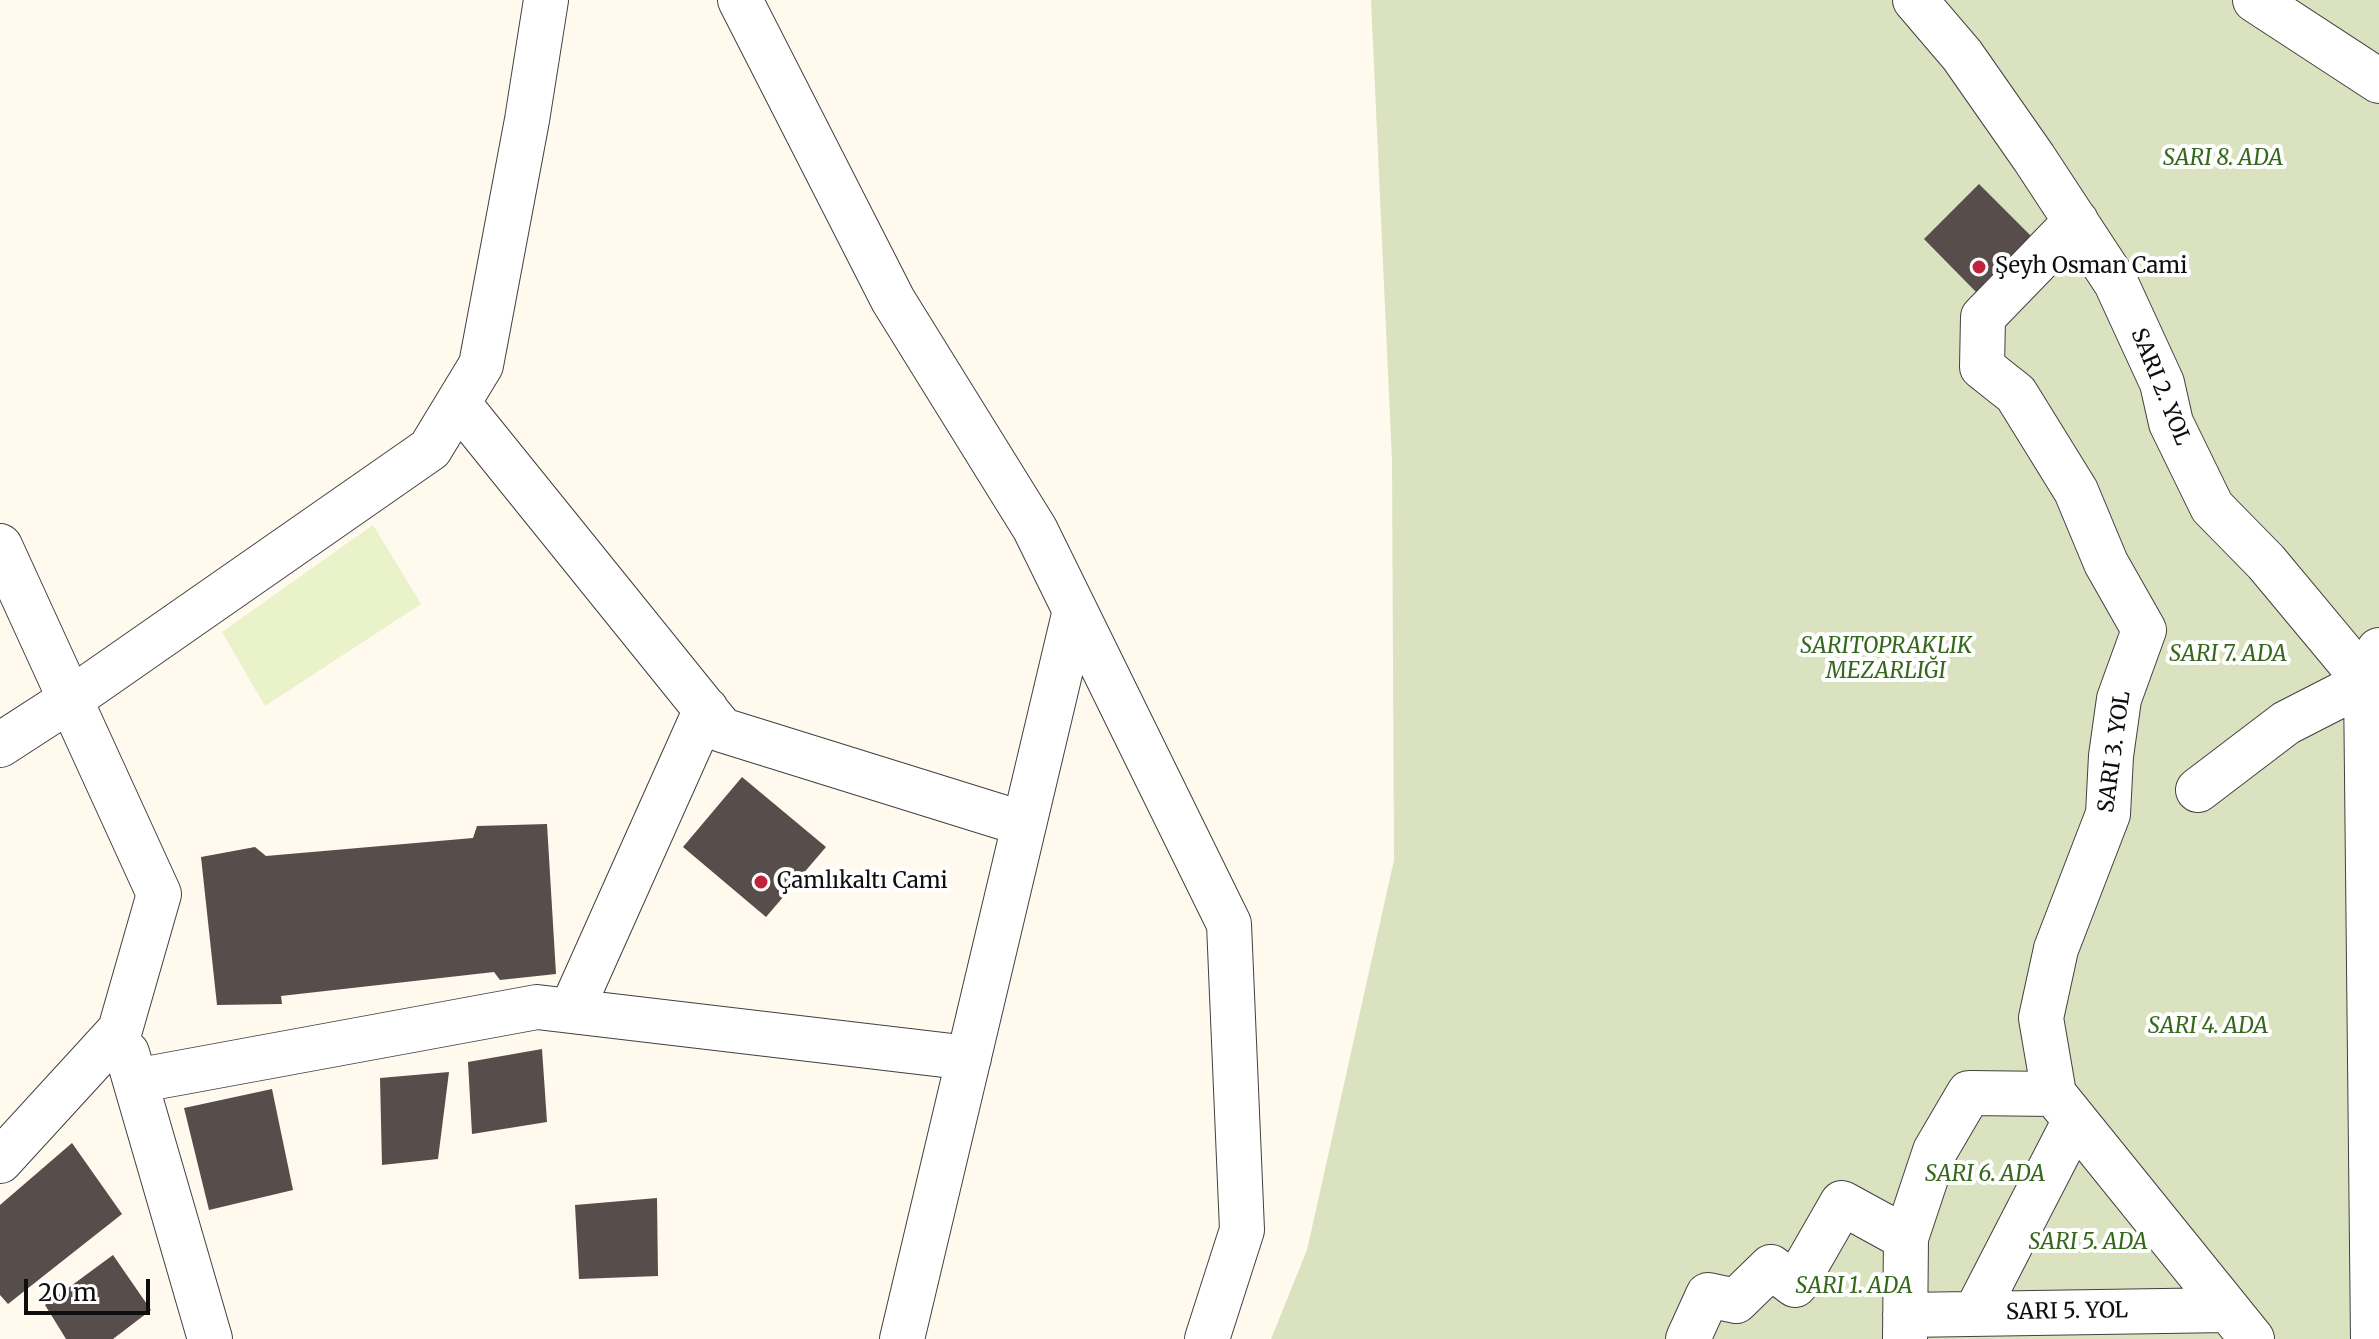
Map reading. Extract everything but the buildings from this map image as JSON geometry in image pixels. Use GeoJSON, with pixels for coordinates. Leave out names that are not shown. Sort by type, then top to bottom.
{"type":"FeatureCollection","features":[{"type":"Feature","properties":{"kind":"street"},"geometry":{"type":"LineString","coordinates":[[0,745],[430,449],[481,365],[546,0]]}},
{"type":"Feature","properties":{"kind":"street"},"geometry":{"type":"LineString","coordinates":[[740,0],[893,300],[1035,529],[1229,924],[1242,1230],[1207,1339]]}},
{"type":"Feature","properties":{"kind":"street","name":"SARI 2. YOL"},"geometry":{"type":"LineString","coordinates":[[1915,0],[1962,55],[2116,283],[2162,383],[2171,423],[2212,507],[2372,666]]}},
{"type":"Feature","properties":{"kind":"street"},"geometry":{"type":"LineString","coordinates":[[2255,0],[2379,81]]}},
{"type":"Feature","properties":{"kind":"street","name":"SARI 3. YOL"},"geometry":{"type":"LineString","coordinates":[[2076,221],[1983,317],[1982,367],[2016,394],[2069,479],[2106,563],[2144,630],[2119,699],[2111,756],[2108,814],[2056,949],[2041,1018],[2065,1107],[2240,1324]]}},
{"type":"Feature","properties":{"kind":"street"},"geometry":{"type":"LineString","coordinates":[[458,403],[722,730],[1024,824]]}},
{"type":"Feature","properties":{"kind":"street"},"geometry":{"type":"LineString","coordinates":[[0,546],[159,894],[120,1030],[0,1161]]}},
{"type":"Feature","properties":{"kind":"street"},"geometry":{"type":"LineString","coordinates":[[892,1339],[902,1339],[1075,610]]}},
{"type":"Feature","properties":{"kind":"street"},"geometry":{"type":"LineString","coordinates":[[2198,790],[2286,723],[2372,666]]}},
{"type":"Feature","properties":{"kind":"street"},"geometry":{"type":"LineString","coordinates":[[2372,666],[2373,1339]]}},
{"type":"Feature","properties":{"kind":"street"},"geometry":{"type":"LineString","coordinates":[[571,1011],[706,709]]}},
{"type":"Feature","properties":{"kind":"street"},"geometry":{"type":"LineString","coordinates":[[135,1081],[537,1007],[969,1058]]}},
{"type":"Feature","properties":{"kind":"street"},"geometry":{"type":"LineString","coordinates":[[120,1030],[210,1339]]}},
{"type":"Feature","properties":{"kind":"street"},"geometry":{"type":"LineString","coordinates":[[1905,1327],[1906,1238],[1935,1151],[1969,1093],[2065,1107],[1975,1314]]}},
{"type":"Feature","properties":{"kind":"street"},"geometry":{"type":"LineString","coordinates":[[1688,1339],[1708,1295],[1736,1301],[1771,1267],[1795,1285],[1842,1203],[1906,1238]]}},
{"type":"Feature","properties":{"kind":"street","name":"SARI 5. YOL"},"geometry":{"type":"LineString","coordinates":[[1905,1327],[1975,1314],[2240,1324]]}},
{"type":"Feature","properties":{"kind":"green space","name":"SARITOPRAKLIK MEZARLIĞI"},"geometry":{"type":"Polygon","coordinates":[[[1371,0],[2379,0],[2379,1339],[1271,1339],[1307,1250],[1394,860],[1392,460],[1371,0]]]}},
{"type":"Feature","properties":{"kind":"green space"},"geometry":{"type":"Polygon","coordinates":[[[373,525],[421,604],[265,706],[222,632],[373,525]]]}},
{"type":"Feature","properties":{"kind":"place","name":"Şeyh Osman Cami"},"geometry":{"type":"Point","coordinates":[1979,267]}},
{"type":"Feature","properties":{"kind":"place","name":"Çamlıkaltı Cami"},"geometry":{"type":"Point","coordinates":[761,882]}},
{"type":"Feature","properties":{"kind":"park label","name":"SARI 8. ADA"},"geometry":{"type":"Point","coordinates":[2223,159]}},
{"type":"Feature","properties":{"kind":"park label","name":"SARI 7. ADA"},"geometry":{"type":"Point","coordinates":[2228,655]}},
{"type":"Feature","properties":{"kind":"park label","name":"SARI 4. ADA"},"geometry":{"type":"Point","coordinates":[2208,1027]}},
{"type":"Feature","properties":{"kind":"park label","name":"SARI 6. ADA"},"geometry":{"type":"Point","coordinates":[1985,1175]}},
{"type":"Feature","properties":{"kind":"park label","name":"SARI 5. ADA"},"geometry":{"type":"Point","coordinates":[2088,1243]}},
{"type":"Feature","properties":{"kind":"park label","name":"SARI 1. ADA"},"geometry":{"type":"Point","coordinates":[1854,1287]}}]}
